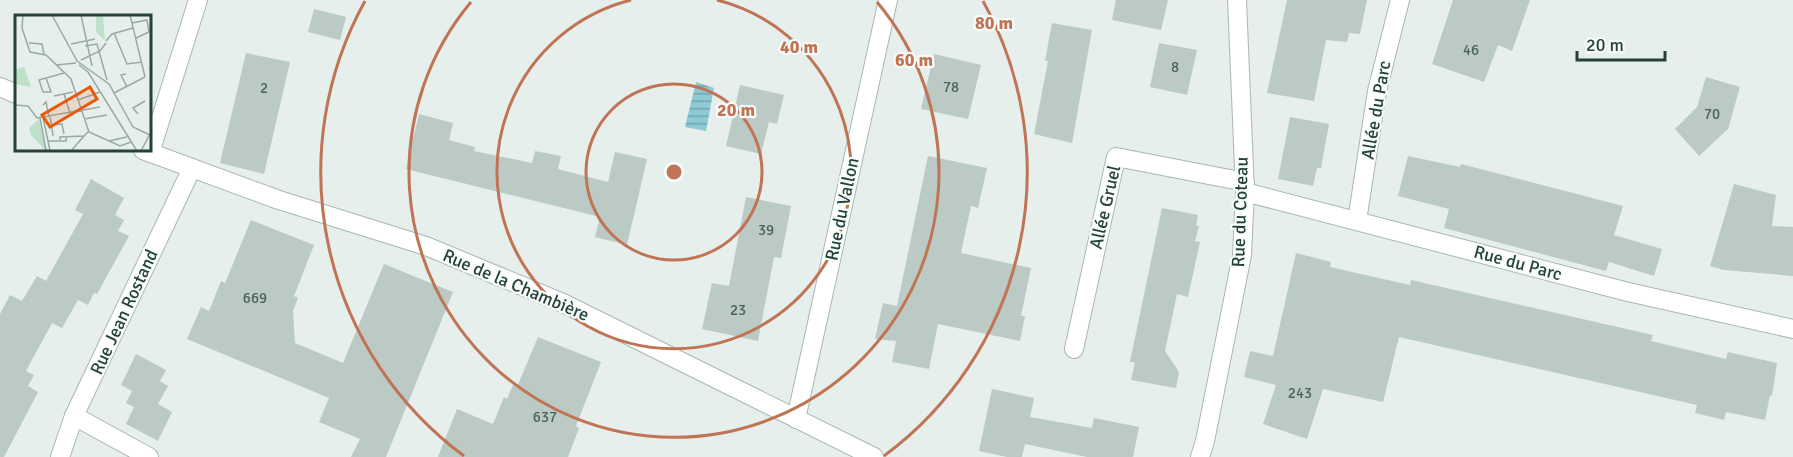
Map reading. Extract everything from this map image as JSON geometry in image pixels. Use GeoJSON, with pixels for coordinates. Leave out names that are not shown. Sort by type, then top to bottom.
{"type":"FeatureCollection","features":[{"type":"Feature","properties":{"kind":"street"},"geometry":{"type":"LineString","coordinates":[[152,137],[198,0]]}},
{"type":"Feature","properties":{"kind":"street","name":"Rue du Vallon"},"geometry":{"type":"LineString","coordinates":[[796,419],[888,0]]}},
{"type":"Feature","properties":{"kind":"street","name":"Rue du Coteau"},"geometry":{"type":"LineString","coordinates":[[1200,457],[1242,255],[1245,187],[1237,0]]}},
{"type":"Feature","properties":{"kind":"street","name":"Allée du Parc"},"geometry":{"type":"LineString","coordinates":[[1358,221],[1377,91],[1400,0]]}},
{"type":"Feature","properties":{"kind":"street"},"geometry":{"type":"LineString","coordinates":[[0,87],[15,94]]}},
{"type":"Feature","properties":{"kind":"street","name":"Rue de la Chambière"},"geometry":{"type":"LineString","coordinates":[[147,152],[279,200],[426,246],[563,303],[874,457]]}},
{"type":"Feature","properties":{"kind":"street","name":"Allée Gruel"},"geometry":{"type":"LineString","coordinates":[[1074,349],[1116,157],[1245,187]]}},
{"type":"Feature","properties":{"kind":"street","name":"Rue Jean Rostand"},"geometry":{"type":"LineString","coordinates":[[60,457],[74,416],[192,168]]}},
{"type":"Feature","properties":{"kind":"street","name":"Rue du Parc"},"geometry":{"type":"LineString","coordinates":[[1245,187],[1358,221],[1628,292],[1793,329]]}},
{"type":"Feature","properties":{"kind":"street"},"geometry":{"type":"LineString","coordinates":[[74,416],[149,457]]}},
{"type":"Feature","properties":{"kind":"water"},"geometry":{"type":"Polygon","coordinates":[[[696,82],[714,88],[706,131],[685,127],[696,82]]]}},
{"type":"Feature","properties":{"kind":"building"},"geometry":{"type":"Polygon","coordinates":[[[1116,0],[1168,0],[1161,30],[1112,20],[1116,0]]]}},
{"type":"Feature","properties":{"kind":"building"},"geometry":{"type":"Polygon","coordinates":[[[1287,0],[1367,0],[1360,34],[1349,33],[1347,42],[1326,40],[1314,101],[1267,93],[1287,0]]]}},
{"type":"Feature","properties":{"kind":"building"},"geometry":{"type":"Polygon","coordinates":[[[1453,0],[1530,0],[1512,51],[1498,45],[1484,82],[1432,64],[1453,0]]]}},
{"type":"Feature","properties":{"kind":"building"},"geometry":{"type":"Polygon","coordinates":[[[314,9],[346,17],[340,40],[308,32],[314,9]]]}},
{"type":"Feature","properties":{"kind":"building"},"geometry":{"type":"Polygon","coordinates":[[[1052,23],[1092,30],[1072,143],[1034,134],[1048,61],[1045,61],[1052,23]]]}},
{"type":"Feature","properties":{"kind":"building"},"geometry":{"type":"Polygon","coordinates":[[[1159,43],[1197,50],[1187,95],[1150,87],[1159,43]]]}},
{"type":"Feature","properties":{"kind":"building"},"geometry":{"type":"Polygon","coordinates":[[[246,53],[290,62],[264,174],[220,163],[246,53]]]}},
{"type":"Feature","properties":{"kind":"building"},"geometry":{"type":"Polygon","coordinates":[[[934,54],[981,65],[968,119],[921,109],[934,54]]]}},
{"type":"Feature","properties":{"kind":"building"},"geometry":{"type":"Polygon","coordinates":[[[1706,77],[1740,87],[1728,129],[1699,156],[1675,129],[1697,107],[1706,77]]]}},
{"type":"Feature","properties":{"kind":"building"},"geometry":{"type":"Polygon","coordinates":[[[740,85],[784,95],[777,124],[769,122],[761,154],[726,146],[740,85]]]}},
{"type":"Feature","properties":{"kind":"building"},"geometry":{"type":"Polygon","coordinates":[[[419,114],[453,123],[449,140],[475,147],[474,151],[532,163],[535,151],[561,156],[558,169],[608,182],[615,152],[647,159],[627,245],[595,237],[600,217],[406,169],[419,114]]]}},
{"type":"Feature","properties":{"kind":"building"},"geometry":{"type":"Polygon","coordinates":[[[1290,117],[1329,124],[1321,168],[1317,168],[1313,186],[1278,179],[1290,117]]]}},
{"type":"Feature","properties":{"kind":"building"},"geometry":{"type":"Polygon","coordinates":[[[928,156],[987,168],[978,208],[971,206],[961,253],[1031,268],[1021,316],[1025,316],[1020,341],[938,324],[929,369],[892,362],[896,341],[875,339],[883,303],[897,306],[928,156]]]}},
{"type":"Feature","properties":{"kind":"building"},"geometry":{"type":"Polygon","coordinates":[[[1408,156],[1460,167],[1461,164],[1623,206],[1614,235],[1662,249],[1654,276],[1609,262],[1606,271],[1444,228],[1449,209],[1398,196],[1408,156]]]}},
{"type":"Feature","properties":{"kind":"building"},"geometry":{"type":"Polygon","coordinates":[[[91,179],[124,198],[115,215],[124,220],[118,231],[129,236],[97,294],[94,293],[88,305],[78,300],[62,328],[52,323],[26,371],[34,375],[28,386],[38,392],[4,457],[0,457],[0,314],[10,295],[22,301],[37,276],[46,281],[83,214],[75,210],[91,179]]]}},
{"type":"Feature","properties":{"kind":"building"},"geometry":{"type":"Polygon","coordinates":[[[1734,184],[1776,195],[1772,226],[1793,227],[1793,276],[1724,270],[1710,266],[1734,184]]]}},
{"type":"Feature","properties":{"kind":"building"},"geometry":{"type":"Polygon","coordinates":[[[746,197],[791,206],[781,258],[774,257],[758,341],[702,329],[712,283],[729,286],[746,197]]]}},
{"type":"Feature","properties":{"kind":"building"},"geometry":{"type":"Polygon","coordinates":[[[1162,208],[1198,215],[1196,225],[1199,226],[1195,241],[1200,242],[1188,297],[1177,294],[1165,351],[1179,372],[1176,388],[1131,380],[1135,362],[1130,362],[1162,208]]]}},
{"type":"Feature","properties":{"kind":"building"},"geometry":{"type":"Polygon","coordinates":[[[251,220],[314,245],[294,296],[298,298],[293,311],[295,343],[343,363],[384,264],[453,292],[386,457],[351,457],[360,439],[319,422],[329,398],[187,339],[201,307],[209,311],[221,281],[225,283],[251,220]]]}},
{"type":"Feature","properties":{"kind":"building"},"geometry":{"type":"Polygon","coordinates":[[[1296,253],[1331,262],[1330,267],[1410,285],[1411,280],[1653,335],[1651,341],[1726,359],[1728,352],[1777,363],[1772,396],[1770,395],[1765,420],[1726,412],[1724,420],[1695,413],[1697,405],[1399,337],[1383,402],[1323,389],[1307,439],[1263,424],[1276,385],[1244,377],[1250,351],[1273,356],[1296,253]]]}},
{"type":"Feature","properties":{"kind":"building"},"geometry":{"type":"Polygon","coordinates":[[[538,337],[601,362],[576,426],[579,428],[568,457],[438,457],[457,409],[493,424],[504,397],[507,399],[513,385],[517,387],[538,337]]]}},
{"type":"Feature","properties":{"kind":"building"},"geometry":{"type":"Polygon","coordinates":[[[136,354],[166,370],[160,381],[168,386],[158,404],[172,412],[158,441],[126,424],[134,407],[126,403],[132,391],[121,385],[136,354]]]}},
{"type":"Feature","properties":{"kind":"building"},"geometry":{"type":"Polygon","coordinates":[[[992,389],[1034,398],[1030,417],[1092,428],[1094,418],[1139,427],[1133,457],[1087,457],[1025,444],[1022,457],[1007,457],[979,451],[992,389]]]}}]}
